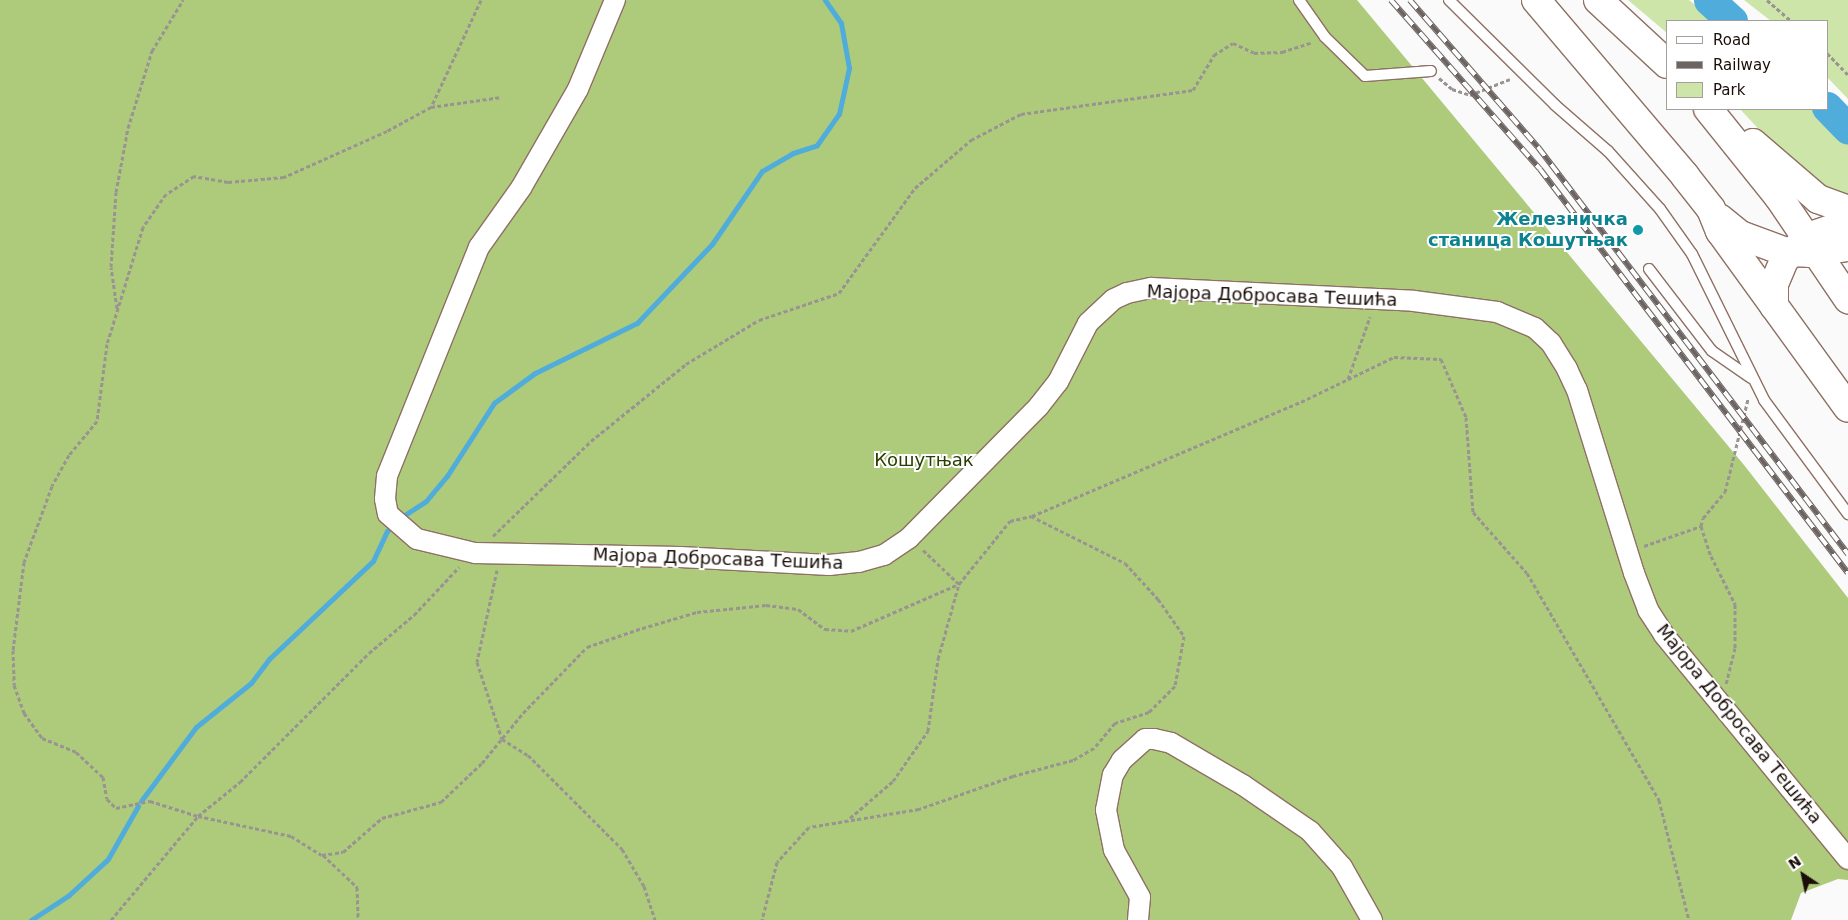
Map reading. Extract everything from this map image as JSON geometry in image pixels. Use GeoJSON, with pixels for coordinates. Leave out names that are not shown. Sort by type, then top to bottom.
{"type":"FeatureCollection","features":[{"type":"Feature","properties":{"kind":"main road"},"geometry":{"type":"LineString","coordinates":[[1536,0],[1711,209],[1740,235],[1763,246],[1848,246]]}},
{"type":"Feature","properties":{"kind":"main road"},"geometry":{"type":"LineString","coordinates":[[1598,0],[1666,63]]}},
{"type":"Feature","properties":{"kind":"main road"},"geometry":{"type":"LineString","coordinates":[[1709,110],[1727,130],[1806,247],[1848,299]]}},
{"type":"Feature","properties":{"kind":"main road"},"geometry":{"type":"LineString","coordinates":[[1727,130],[1752,143],[1818,200],[1848,210]]}},
{"type":"Feature","properties":{"kind":"main road"},"geometry":{"type":"LineString","coordinates":[[1711,209],[1720,230],[1848,408]]}},
{"type":"Feature","properties":{"kind":"main road"},"geometry":{"type":"LineString","coordinates":[[1774,306],[1779,269],[1806,247],[1848,223]]}},
{"type":"Feature","properties":{"kind":"street","name":"Мајора Добросава Тешића"},"geometry":{"type":"LineString","coordinates":[[615,0],[578,89],[521,188],[479,247],[387,476],[384,499],[393,519],[417,539],[475,553],[829,565],[859,562],[884,555],[909,538],[1040,406],[1058,382],[1080,334],[1114,300],[1151,288],[1376,300],[1497,312],[1535,328],[1551,344],[1577,390],[1626,550],[1648,610],[1664,635],[1848,859]]}},
{"type":"Feature","properties":{"kind":"street"},"geometry":{"type":"LineString","coordinates":[[1138,920],[1140,897],[1114,850],[1106,810],[1113,775],[1122,760],[1145,739],[1154,738],[1171,743],[1243,785],[1310,832],[1342,867],[1372,920]]}},
{"type":"Feature","properties":{"kind":"lane"},"geometry":{"type":"LineString","coordinates":[[1299,0],[1325,37],[1364,76],[1431,71]]}},
{"type":"Feature","properties":{"kind":"lane"},"geometry":{"type":"LineString","coordinates":[[1450,0],[1526,76],[1608,151],[1660,208],[1692,254],[1752,378],[1790,438],[1848,514]]}},
{"type":"Feature","properties":{"kind":"lane"},"geometry":{"type":"LineString","coordinates":[[1649,269],[1712,351],[1726,363],[1752,378]]}},
{"type":"Feature","properties":{"kind":"path"},"geometry":{"type":"LineString","coordinates":[[117,310],[111,267],[116,192],[128,128],[152,52],[183,0]]}},
{"type":"Feature","properties":{"kind":"path"},"geometry":{"type":"LineString","coordinates":[[431,107],[481,0]]}},
{"type":"Feature","properties":{"kind":"path"},"geometry":{"type":"LineString","coordinates":[[1767,0],[1790,20]]}},
{"type":"Feature","properties":{"kind":"path"},"geometry":{"type":"LineString","coordinates":[[111,920],[198,816],[240,782],[591,441],[686,364],[759,320],[840,293],[915,188],[971,140],[1021,114],[1193,90],[1214,55],[1233,43],[1254,52],[1282,52],[1325,37]]}},
{"type":"Feature","properties":{"kind":"path"},"geometry":{"type":"LineString","coordinates":[[1828,54],[1848,75]]}},
{"type":"Feature","properties":{"kind":"path"},"geometry":{"type":"LineString","coordinates":[[1431,71],[1452,89],[1470,95],[1505,80],[1526,76]]}},
{"type":"Feature","properties":{"kind":"path"},"geometry":{"type":"LineString","coordinates":[[358,920],[357,887],[322,855],[291,836],[198,816],[150,801],[116,808],[107,799],[103,777],[76,752],[51,745],[42,738],[24,713],[14,685],[13,650],[24,562],[52,486],[69,455],[97,421],[107,344],[117,310],[142,228],[166,194],[194,176],[228,182],[284,178],[387,131],[431,107],[501,97]]}},
{"type":"Feature","properties":{"kind":"path"},"geometry":{"type":"LineString","coordinates":[[1347,380],[1376,300]]}},
{"type":"Feature","properties":{"kind":"path"},"geometry":{"type":"LineString","coordinates":[[850,818],[893,781],[928,730],[938,659],[959,584],[1010,521],[1031,516],[1347,380],[1394,357],[1441,359],[1466,416],[1473,512],[1527,573],[1658,800],[1689,920]]}},
{"type":"Feature","properties":{"kind":"path"},"geometry":{"type":"LineString","coordinates":[[1720,701],[1735,648],[1735,604],[1711,556],[1701,526],[1703,518],[1725,492],[1730,479],[1752,378]]}},
{"type":"Feature","properties":{"kind":"path"},"geometry":{"type":"LineString","coordinates":[[762,920],[777,862],[809,827],[850,818],[919,809],[1013,776],[1073,760],[1094,748],[1115,723],[1150,712],[1175,686],[1184,636],[1158,598],[1125,563],[1031,516]]}},
{"type":"Feature","properties":{"kind":"path"},"geometry":{"type":"LineString","coordinates":[[1626,550],[1662,542],[1701,526]]}},
{"type":"Feature","properties":{"kind":"path"},"geometry":{"type":"LineString","coordinates":[[909,538],[959,584]]}},
{"type":"Feature","properties":{"kind":"path"},"geometry":{"type":"LineString","coordinates":[[501,553],[476,662],[502,739],[528,755],[622,848],[644,886],[655,920]]}},
{"type":"Feature","properties":{"kind":"path"},"geometry":{"type":"LineString","coordinates":[[322,855],[343,852],[382,818],[441,802],[482,763],[587,646],[697,612],[766,605],[798,609],[825,629],[851,631],[959,584]]}},
{"type":"Feature","properties":{"kind":"green space","name":"Кошутњак"},"geometry":{"type":"Polygon","coordinates":[[[0,0],[1357,0],[1744,465],[1848,598],[1848,880],[1838,879],[1801,893],[1791,920],[0,920],[0,0]]]}},
{"type":"Feature","properties":{"kind":"green space"},"geometry":{"type":"Polygon","coordinates":[[[1628,0],[1689,0],[1713,20],[1666,20],[1666,32],[1628,0]]]}},
{"type":"Feature","properties":{"kind":"green space"},"geometry":{"type":"Polygon","coordinates":[[[1744,0],[1848,0],[1848,99],[1828,78],[1828,20],[1770,20],[1744,0]]]}},
{"type":"Feature","properties":{"kind":"green space"},"geometry":{"type":"Polygon","coordinates":[[[1741,110],[1816,110],[1848,144],[1848,198],[1826,189],[1765,136],[1741,110]]]}},
{"type":"Feature","properties":{"kind":"waterway"},"geometry":{"type":"LineString","coordinates":[[400,518],[426,501],[447,476],[494,403],[535,373],[637,323],[712,244],[762,171],[793,153],[817,145],[839,114],[849,68],[841,23],[825,0]]}},
{"type":"Feature","properties":{"kind":"waterway"},"geometry":{"type":"LineString","coordinates":[[1709,0],[1731,20]]}},
{"type":"Feature","properties":{"kind":"waterway"},"geometry":{"type":"LineString","coordinates":[[1828,108],[1848,129]]}},
{"type":"Feature","properties":{"kind":"waterway"},"geometry":{"type":"LineString","coordinates":[[141,801],[196,727],[251,683],[269,659],[373,561],[387,531],[394,524]]}},
{"type":"Feature","properties":{"kind":"waterway"},"geometry":{"type":"LineString","coordinates":[[31,920],[69,895],[108,859],[138,806]]}},
{"type":"Feature","properties":{"kind":"railway"},"geometry":{"type":"LineString","coordinates":[[1391,0],[1540,169],[1848,573]]}},
{"type":"Feature","properties":{"kind":"railway"},"geometry":{"type":"LineString","coordinates":[[1410,0],[1538,147],[1848,554]]}},
{"type":"Feature","properties":{"kind":"place","name":"Железничка станица Кошутњак"},"geometry":{"type":"Point","coordinates":[1638,230]}}]}
